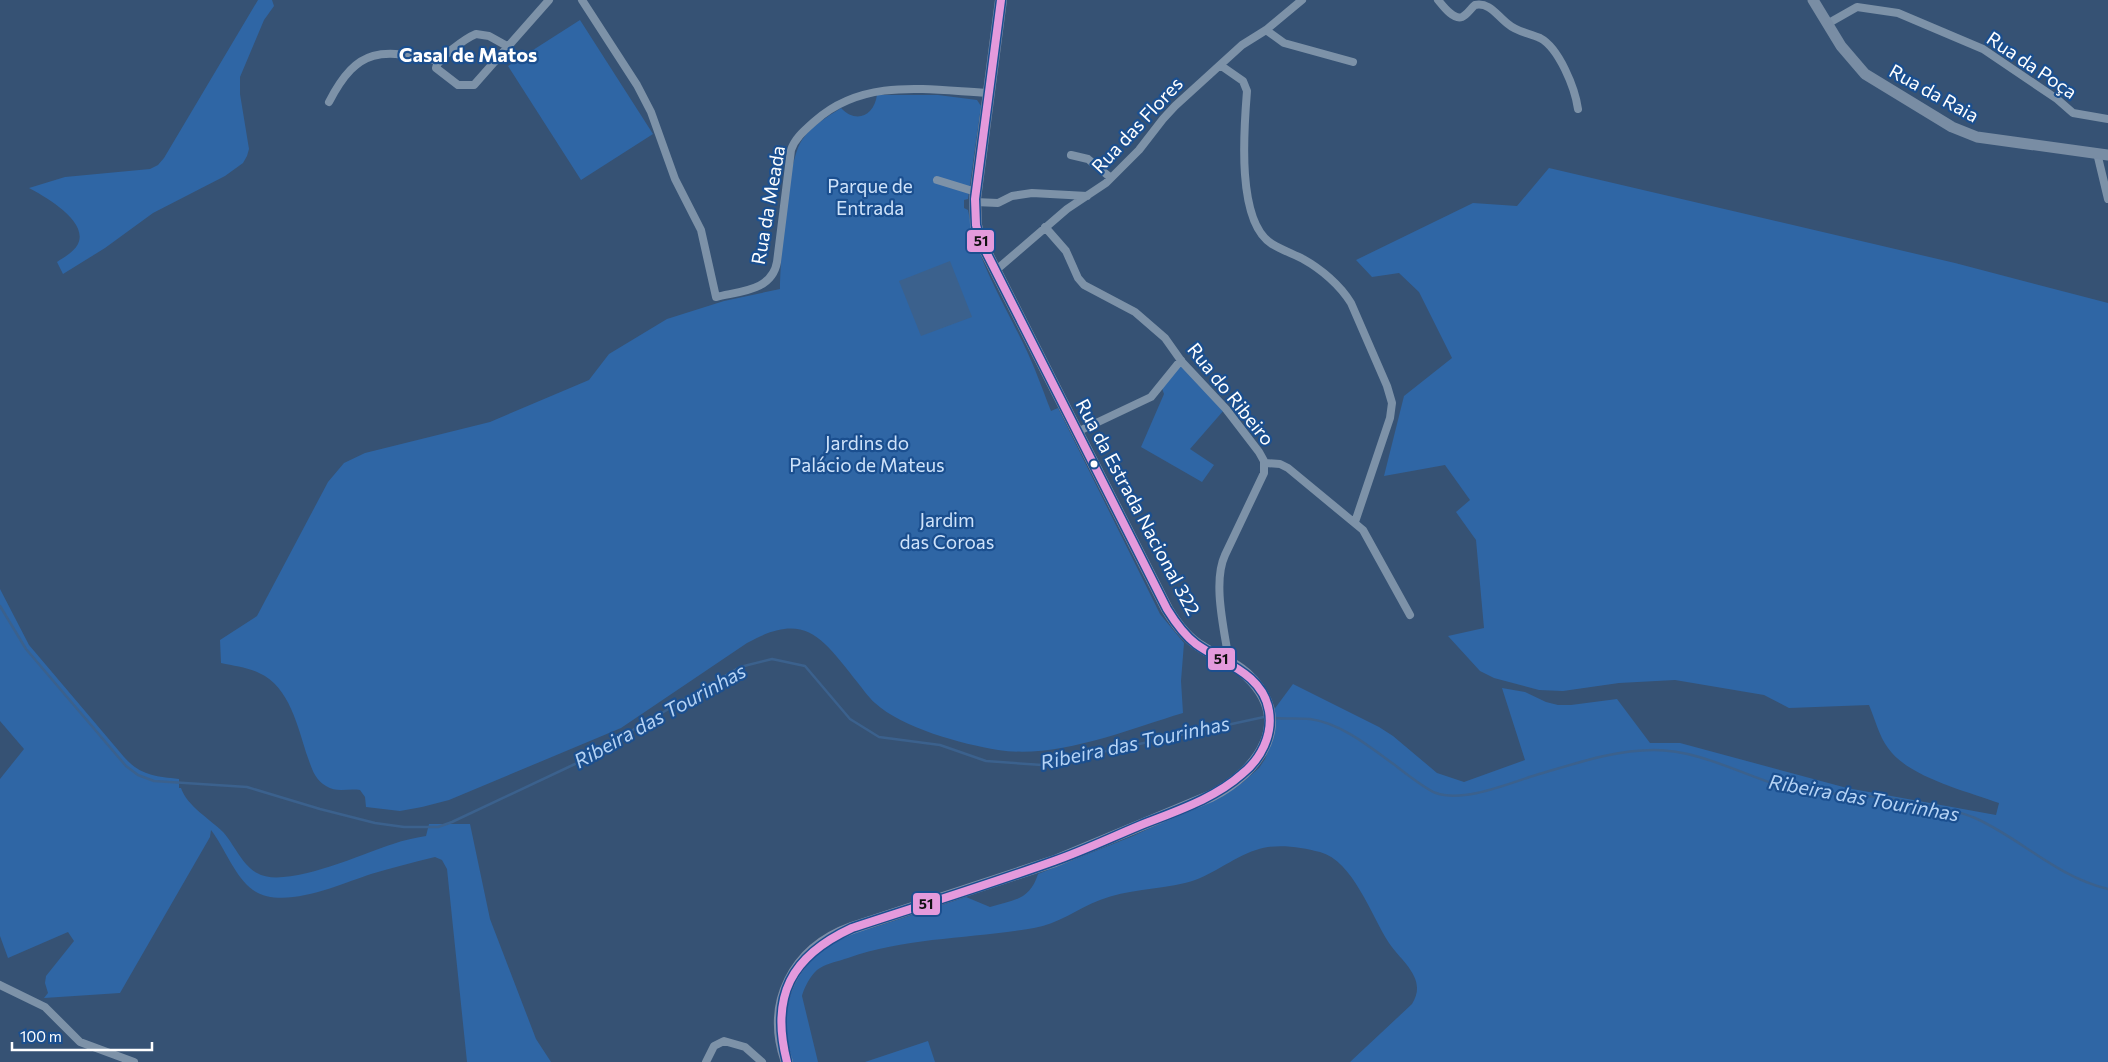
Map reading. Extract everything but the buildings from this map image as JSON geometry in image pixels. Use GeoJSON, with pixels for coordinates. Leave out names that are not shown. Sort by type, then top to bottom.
{"type":"FeatureCollection","features":[{"type":"Feature","properties":{"kind":"main road","name":"Rua da Estrada Nacional 322"},"geometry":{"type":"LineString","coordinates":[[787,1062],[780,1032],[784,994],[796,970],[819,944],[852,928],[1062,859],[1211,796],[1234,781],[1257,760],[1266,742],[1268,716],[1262,695],[1253,681],[1229,662],[1194,642],[1173,619],[995,271],[977,231],[975,197],[1001,0]]}},
{"type":"Feature","properties":{"kind":"main road","name":"Rua da Raia"},"geometry":{"type":"LineString","coordinates":[[1813,0],[1841,46],[1865,74],[1962,132],[2022,144],[2103,154]]}},
{"type":"Feature","properties":{"kind":"street"},"geometry":{"type":"LineString","coordinates":[[507,46],[489,36],[476,34],[436,66],[440,73],[458,84],[471,86],[480,80],[507,46],[549,0]]}},
{"type":"Feature","properties":{"kind":"street","name":"Rua da Meada"},"geometry":{"type":"LineString","coordinates":[[582,0],[637,85],[651,112],[675,179],[701,230],[716,297],[757,287],[765,283],[772,276],[776,265],[791,150],[797,138],[821,115],[856,96],[877,91],[915,90],[989,93]]}},
{"type":"Feature","properties":{"kind":"street","name":"Rua das Flores"},"geometry":{"type":"LineString","coordinates":[[995,271],[1044,227],[1111,178],[1139,150],[1169,112],[1247,41],[1266,30],[1302,0]]}},
{"type":"Feature","properties":{"kind":"street"},"geometry":{"type":"LineString","coordinates":[[1438,0],[1452,15],[1458,17],[1464,16],[1475,5],[1485,5],[1512,27],[1545,42],[1558,58],[1565,71],[1576,94],[1578,109]]}},
{"type":"Feature","properties":{"kind":"street","name":"Rua da Poça"},"geometry":{"type":"LineString","coordinates":[[1827,24],[1860,7],[1902,14],[1983,49],[2057,99],[2073,113],[2081,116],[2108,119]]}},
{"type":"Feature","properties":{"kind":"street"},"geometry":{"type":"LineString","coordinates":[[1266,30],[1284,42],[1353,62]]}},
{"type":"Feature","properties":{"kind":"street"},"geometry":{"type":"LineString","coordinates":[[328,102],[350,70],[360,62],[370,58],[392,53],[440,61]]}},
{"type":"Feature","properties":{"kind":"street"},"geometry":{"type":"LineString","coordinates":[[1220,65],[1239,77],[1247,91],[1243,160],[1249,197],[1259,231],[1274,245],[1303,259],[1318,269],[1344,292],[1351,302],[1391,397],[1390,418],[1355,522]]}},
{"type":"Feature","properties":{"kind":"street"},"geometry":{"type":"LineString","coordinates":[[2103,154],[2108,199]]}},
{"type":"Feature","properties":{"kind":"street"},"geometry":{"type":"LineString","coordinates":[[1070,155],[1087,158],[1111,178]]}},
{"type":"Feature","properties":{"kind":"street"},"geometry":{"type":"LineString","coordinates":[[937,180],[975,197],[998,203],[1012,196],[1029,193],[1087,196]]}},
{"type":"Feature","properties":{"kind":"street","name":"Rua do Ribeiro"},"geometry":{"type":"LineString","coordinates":[[1044,227],[1066,250],[1081,282],[1141,316],[1165,338],[1180,360],[1230,414],[1261,454],[1265,463],[1262,479],[1220,569],[1221,598],[1229,662]]}},
{"type":"Feature","properties":{"kind":"street"},"geometry":{"type":"LineString","coordinates":[[1077,432],[1151,397],[1180,360]]}},
{"type":"Feature","properties":{"kind":"street"},"geometry":{"type":"LineString","coordinates":[[1265,463],[1280,464],[1288,468],[1355,522],[1368,536],[1410,614]]}},
{"type":"Feature","properties":{"kind":"street"},"geometry":{"type":"LineString","coordinates":[[0,985],[45,1007],[80,1042],[134,1062]]}},
{"type":"Feature","properties":{"kind":"street"},"geometry":{"type":"LineString","coordinates":[[706,1062],[714,1046],[724,1041],[745,1048],[762,1062]]}},
{"type":"Feature","properties":{"kind":"green space"},"geometry":{"type":"Polygon","coordinates":[[[258,0],[272,0],[274,6],[264,20],[240,77],[240,94],[249,149],[243,163],[225,176],[153,213],[105,248],[63,274],[57,262],[71,252],[78,244],[80,235],[77,227],[63,210],[29,188],[65,177],[150,169],[158,165],[164,158],[258,0]]]}},
{"type":"Feature","properties":{"kind":"green space"},"geometry":{"type":"Polygon","coordinates":[[[580,20],[653,134],[581,180],[508,66],[580,20]]]}},
{"type":"Feature","properties":{"kind":"green space","name":"Jardins do Palácio de Mateus"},"geometry":{"type":"Polygon","coordinates":[[[877,95],[938,95],[977,100],[981,106],[968,199],[964,200],[964,208],[968,210],[983,262],[1027,351],[1051,411],[1058,408],[1160,614],[1184,643],[1181,681],[1183,713],[1115,735],[1068,747],[1021,752],[983,747],[933,734],[887,712],[871,699],[823,642],[799,629],[784,629],[767,633],[747,643],[621,728],[449,800],[400,811],[366,807],[365,797],[360,790],[338,790],[322,784],[308,758],[291,709],[278,688],[270,679],[259,673],[221,663],[220,640],[257,616],[328,482],[344,463],[365,453],[490,422],[589,380],[609,354],[667,319],[724,301],[780,289],[781,256],[788,189],[792,168],[802,140],[815,126],[841,108],[853,116],[868,113],[877,95]]]}},
{"type":"Feature","properties":{"kind":"green space"},"geometry":{"type":"Polygon","coordinates":[[[1549,168],[1955,263],[2108,303],[2108,1062],[1350,1062],[1412,1004],[1417,987],[1415,979],[1389,943],[1352,877],[1342,866],[1332,857],[1320,852],[1280,846],[1247,853],[1204,876],[1185,883],[1110,896],[1043,926],[1011,932],[894,946],[826,965],[814,973],[806,985],[802,996],[818,1062],[793,1062],[786,1026],[787,1009],[791,993],[798,978],[808,964],[821,951],[845,936],[966,897],[990,907],[1020,898],[1035,883],[1038,874],[1133,836],[1213,799],[1242,783],[1259,768],[1265,759],[1274,736],[1273,711],[1293,684],[1379,727],[1393,736],[1437,773],[1464,782],[1525,760],[1502,688],[1525,692],[1546,702],[1558,705],[1617,699],[1650,743],[1680,743],[1847,788],[1996,815],[1999,803],[1923,775],[1897,758],[1882,738],[1869,705],[1789,708],[1764,695],[1675,680],[1619,683],[1563,691],[1539,690],[1494,678],[1480,671],[1448,636],[1484,628],[1476,540],[1456,512],[1470,500],[1445,465],[1384,476],[1404,396],[1452,358],[1419,292],[1399,273],[1372,277],[1356,260],[1473,203],[1517,206],[1549,168]]]}},
{"type":"Feature","properties":{"kind":"green space"},"geometry":{"type":"Polygon","coordinates":[[[1180,363],[1224,410],[1190,449],[1214,465],[1202,482],[1141,447],[1164,394],[1162,388],[1180,363]]]}},
{"type":"Feature","properties":{"kind":"green space"},"geometry":{"type":"Polygon","coordinates":[[[0,589],[29,645],[124,757],[143,772],[179,779],[179,788],[181,788],[188,801],[223,832],[247,865],[257,873],[269,877],[304,874],[397,843],[426,836],[429,824],[470,824],[490,919],[536,1039],[551,1062],[467,1062],[447,869],[442,860],[435,857],[371,874],[312,894],[280,898],[265,896],[246,884],[235,870],[211,830],[210,837],[120,993],[44,998],[48,993],[45,983],[46,976],[74,941],[68,932],[8,958],[0,936],[0,779],[24,749],[0,721],[0,589]]]}},
{"type":"Feature","properties":{"kind":"green space"},"geometry":{"type":"Polygon","coordinates":[[[928,1041],[935,1062],[865,1062],[928,1041]]]}},
{"type":"Feature","properties":{"kind":"shaded area"},"geometry":{"type":"Polygon","coordinates":[[[950,261],[972,317],[921,336],[899,281],[950,261]]]}},
{"type":"Feature","properties":{"kind":"waterway","name":"Ribeira das Tourinhas"},"geometry":{"type":"LineString","coordinates":[[0,606],[26,649],[126,766],[138,775],[154,781],[247,787],[320,809],[375,823],[404,827],[438,827],[452,822],[575,764],[740,667],[772,659],[805,666],[850,719],[879,737],[940,745],[986,761],[1042,765],[1264,717]]}},
{"type":"Feature","properties":{"kind":"waterway","name":"Ribeira das Tourinhas"},"geometry":{"type":"LineString","coordinates":[[1274,718],[1310,719],[1332,725],[1364,743],[1426,788],[1436,793],[1447,795],[1460,796],[1487,791],[1565,766],[1624,752],[1654,750],[1695,756],[1792,789],[1812,793],[1892,799],[1962,813],[2008,836],[2071,875],[2108,889]]}},
{"type":"Feature","properties":{"kind":"transit line","name":"51"},"geometry":{"type":"LineString","coordinates":[[787,1062],[782,1038],[781,1017],[784,998],[790,981],[800,965],[814,951],[831,939],[852,928],[1065,857],[1194,804],[1219,791],[1249,768],[1260,754],[1269,729],[1269,711],[1259,687],[1240,670],[1196,644],[1180,628],[1167,609],[980,240],[976,225],[975,199],[1001,0]]}},
{"type":"Feature","properties":{"kind":"district","name":"Casal de Matos"},"geometry":{"type":"Point","coordinates":[468,55]}},
{"type":"Feature","properties":{"kind":"park label","name":"Parque de Entrada"},"geometry":{"type":"Point","coordinates":[870,197]}},
{"type":"Feature","properties":{"kind":"park label","name":"Jardim das Coroas"},"geometry":{"type":"Point","coordinates":[947,531]}}]}
